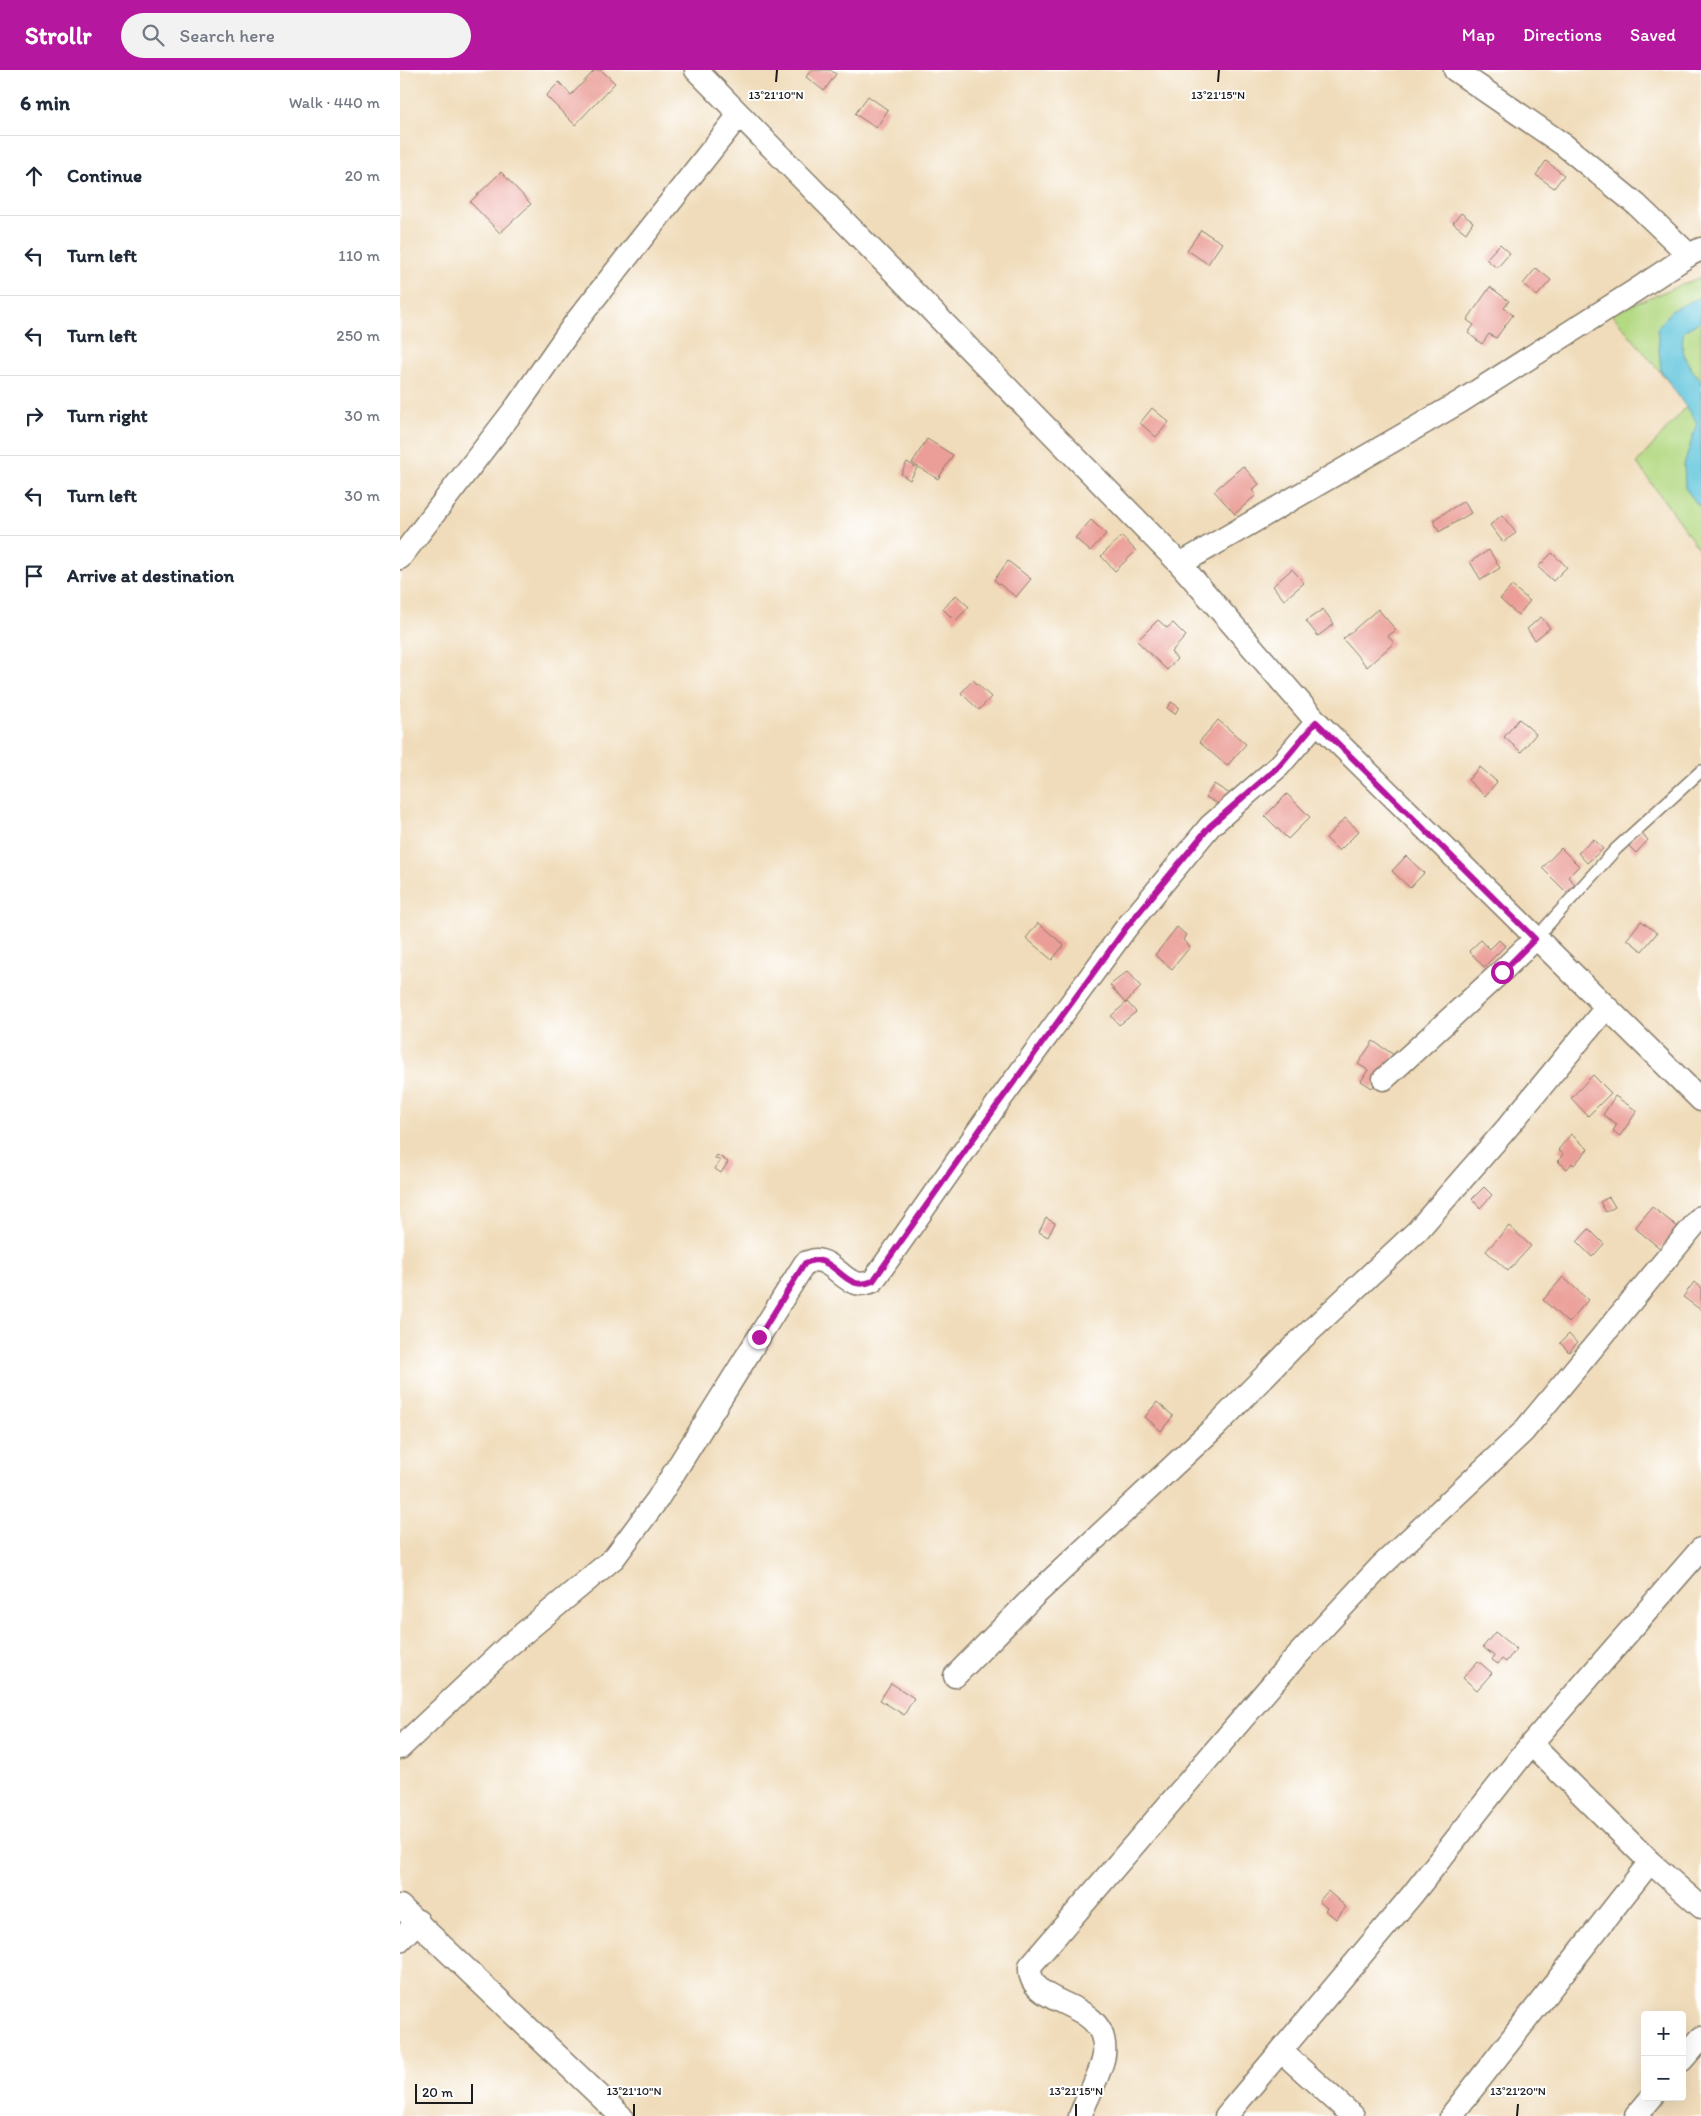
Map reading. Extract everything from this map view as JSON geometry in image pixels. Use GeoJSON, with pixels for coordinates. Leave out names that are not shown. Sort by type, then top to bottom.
{"type":"FeatureCollection","features":[{"type":"Feature","properties":{"kind":"street"},"geometry":{"type":"LineString","coordinates":[[696,70],[1180,564],[1316,722],[1606,1008],[1700,1095]]}},
{"type":"Feature","properties":{"kind":"street"},"geometry":{"type":"LineString","coordinates":[[1180,564],[1460,402],[1695,252],[1564,145],[1456,70]]}},
{"type":"Feature","properties":{"kind":"street"},"geometry":{"type":"LineString","coordinates":[[400,558],[517,406],[576,323],[739,115]]}},
{"type":"Feature","properties":{"kind":"street"},"geometry":{"type":"LineString","coordinates":[[400,1748],[507,1647],[614,1558],[657,1500],[805,1263],[816,1260],[824,1262],[854,1283],[864,1285],[873,1281],[998,1104],[1126,928],[1210,826],[1279,766],[1316,722]]}},
{"type":"Feature","properties":{"kind":"street"},"geometry":{"type":"LineString","coordinates":[[1384,1078],[1502,972],[1535,939]]}},
{"type":"Feature","properties":{"kind":"street"},"geometry":{"type":"LineString","coordinates":[[955,1676],[1034,1596],[1209,1432],[1292,1348],[1418,1230],[1507,1128],[1606,1008]]}},
{"type":"Feature","properties":{"kind":"street"},"geometry":{"type":"LineString","coordinates":[[1080,2116],[1104,2057],[1104,2037],[1096,2021],[1040,1990],[1030,1975],[1030,1966],[1292,1661],[1380,1567],[1523,1432],[1701,1217]]}},
{"type":"Feature","properties":{"kind":"street"},"geometry":{"type":"LineString","coordinates":[[1226,2116],[1412,1896],[1531,1744],[1701,1549]]}},
{"type":"Feature","properties":{"kind":"street"},"geometry":{"type":"LineString","coordinates":[[1531,1744],[1650,1862],[1701,1907]]}},
{"type":"Feature","properties":{"kind":"street"},"geometry":{"type":"LineString","coordinates":[[1451,2116],[1650,1862]]}},
{"type":"Feature","properties":{"kind":"street"},"geometry":{"type":"LineString","coordinates":[[400,1906],[418,1921],[621,2116]]}},
{"type":"Feature","properties":{"kind":"street"},"geometry":{"type":"LineString","coordinates":[[400,1940],[418,1921]]}},
{"type":"Feature","properties":{"kind":"street"},"geometry":{"type":"LineString","coordinates":[[1685,2056],[1701,2038]]}},
{"type":"Feature","properties":{"kind":"street"},"geometry":{"type":"LineString","coordinates":[[1281,2051],[1353,2116]]}},
{"type":"Feature","properties":{"kind":"street"},"geometry":{"type":"LineString","coordinates":[[1636,2116],[1649,2101]]}},
{"type":"Feature","properties":{"kind":"lane"},"geometry":{"type":"LineString","coordinates":[[1535,939],[1616,849],[1701,771]]}},
{"type":"Feature","properties":{"kind":"green space"},"geometry":{"type":"Polygon","coordinates":[[[1701,277],[1701,552],[1637,463],[1688,405],[1611,313],[1701,277]]]}},
{"type":"Feature","properties":{"kind":"water"},"geometry":{"type":"Polygon","coordinates":[[[1701,297],[1701,321],[1684,331],[1683,352],[1688,363],[1701,380],[1701,509],[1685,488],[1684,465],[1697,423],[1661,371],[1657,328],[1672,310],[1701,297]]]}},
{"type":"Feature","properties":{"kind":"building"},"geometry":{"type":"Polygon","coordinates":[[[595,70],[601,70],[615,83],[575,125],[546,96],[559,82],[571,95],[595,70]]]}},
{"type":"Feature","properties":{"kind":"building"},"geometry":{"type":"Polygon","coordinates":[[[811,70],[830,70],[836,74],[824,91],[806,77],[811,70]]]}},
{"type":"Feature","properties":{"kind":"building"},"geometry":{"type":"Polygon","coordinates":[[[868,96],[888,110],[876,128],[855,114],[868,96]]]}},
{"type":"Feature","properties":{"kind":"building"},"geometry":{"type":"Polygon","coordinates":[[[1546,161],[1564,175],[1554,188],[1536,175],[1546,161]]]}},
{"type":"Feature","properties":{"kind":"building"},"geometry":{"type":"Polygon","coordinates":[[[501,172],[531,204],[500,233],[470,202],[501,172]]]}},
{"type":"Feature","properties":{"kind":"building"},"geometry":{"type":"Polygon","coordinates":[[[1461,213],[1473,222],[1466,233],[1453,223],[1461,213]]]}},
{"type":"Feature","properties":{"kind":"building"},"geometry":{"type":"Polygon","coordinates":[[[1201,230],[1222,243],[1208,264],[1187,250],[1201,230]]]}},
{"type":"Feature","properties":{"kind":"building"},"geometry":{"type":"Polygon","coordinates":[[[1500,244],[1510,253],[1497,268],[1486,259],[1500,244]]]}},
{"type":"Feature","properties":{"kind":"building"},"geometry":{"type":"Polygon","coordinates":[[[1536,268],[1551,280],[1537,296],[1523,284],[1536,268]]]}},
{"type":"Feature","properties":{"kind":"building"},"geometry":{"type":"Polygon","coordinates":[[[1490,287],[1509,301],[1504,308],[1513,315],[1496,338],[1489,334],[1482,344],[1468,333],[1474,325],[1467,320],[1490,287]]]}},
{"type":"Feature","properties":{"kind":"building"},"geometry":{"type":"Polygon","coordinates":[[[1152,408],[1169,422],[1156,437],[1140,423],[1152,408]]]}},
{"type":"Feature","properties":{"kind":"building"},"geometry":{"type":"Polygon","coordinates":[[[927,439],[953,455],[938,479],[912,463],[927,439]]]}},
{"type":"Feature","properties":{"kind":"building"},"geometry":{"type":"Polygon","coordinates":[[[907,462],[917,468],[910,480],[901,474],[907,462]]]}},
{"type":"Feature","properties":{"kind":"building"},"geometry":{"type":"Polygon","coordinates":[[[1243,466],[1259,484],[1252,490],[1256,495],[1235,514],[1214,491],[1243,466]]]}},
{"type":"Feature","properties":{"kind":"building"},"geometry":{"type":"Polygon","coordinates":[[[1464,501],[1471,513],[1439,532],[1433,520],[1464,501]]]}},
{"type":"Feature","properties":{"kind":"building"},"geometry":{"type":"Polygon","coordinates":[[[1502,515],[1516,533],[1503,542],[1490,525],[1502,515]]]}},
{"type":"Feature","properties":{"kind":"building"},"geometry":{"type":"Polygon","coordinates":[[[1091,520],[1106,534],[1090,551],[1075,538],[1091,520]]]}},
{"type":"Feature","properties":{"kind":"building"},"geometry":{"type":"Polygon","coordinates":[[[1122,536],[1136,551],[1115,571],[1101,556],[1122,536]]]}},
{"type":"Feature","properties":{"kind":"building"},"geometry":{"type":"Polygon","coordinates":[[[1489,550],[1500,568],[1481,580],[1470,562],[1489,550]]]}},
{"type":"Feature","properties":{"kind":"building"},"geometry":{"type":"Polygon","coordinates":[[[1552,553],[1567,567],[1553,581],[1538,567],[1552,553]]]}},
{"type":"Feature","properties":{"kind":"building"},"geometry":{"type":"Polygon","coordinates":[[[1008,561],[1031,579],[1016,597],[994,580],[1008,561]]]}},
{"type":"Feature","properties":{"kind":"building"},"geometry":{"type":"Polygon","coordinates":[[[1292,569],[1304,583],[1284,600],[1273,586],[1292,569]]]}},
{"type":"Feature","properties":{"kind":"building"},"geometry":{"type":"Polygon","coordinates":[[[1512,586],[1530,601],[1518,615],[1500,599],[1512,586]]]}},
{"type":"Feature","properties":{"kind":"building"},"geometry":{"type":"Polygon","coordinates":[[[956,595],[969,607],[955,621],[943,609],[956,595]]]}},
{"type":"Feature","properties":{"kind":"building"},"geometry":{"type":"Polygon","coordinates":[[[1323,609],[1334,624],[1318,636],[1306,621],[1323,609]]]}},
{"type":"Feature","properties":{"kind":"building"},"geometry":{"type":"Polygon","coordinates":[[[1378,609],[1396,630],[1388,636],[1394,643],[1367,667],[1343,639],[1378,609]]]}},
{"type":"Feature","properties":{"kind":"building"},"geometry":{"type":"Polygon","coordinates":[[[1541,617],[1550,628],[1535,640],[1527,629],[1541,617]]]}},
{"type":"Feature","properties":{"kind":"building"},"geometry":{"type":"Polygon","coordinates":[[[1158,620],[1167,628],[1173,623],[1186,636],[1171,652],[1177,659],[1167,670],[1137,641],[1158,620]]]}},
{"type":"Feature","properties":{"kind":"building"},"geometry":{"type":"Polygon","coordinates":[[[973,680],[991,697],[979,710],[961,693],[973,680]]]}},
{"type":"Feature","properties":{"kind":"building"},"geometry":{"type":"Polygon","coordinates":[[[1171,702],[1179,707],[1175,714],[1167,708],[1171,702]]]}},
{"type":"Feature","properties":{"kind":"building"},"geometry":{"type":"Polygon","coordinates":[[[1519,719],[1536,734],[1521,752],[1504,737],[1519,719]]]}},
{"type":"Feature","properties":{"kind":"building"},"geometry":{"type":"Polygon","coordinates":[[[1218,720],[1246,744],[1227,766],[1199,742],[1218,720]]]}},
{"type":"Feature","properties":{"kind":"building"},"geometry":{"type":"Polygon","coordinates":[[[1480,767],[1497,782],[1485,796],[1468,780],[1480,767]]]}},
{"type":"Feature","properties":{"kind":"building"},"geometry":{"type":"Polygon","coordinates":[[[1214,784],[1230,794],[1223,807],[1206,797],[1214,784]]]}},
{"type":"Feature","properties":{"kind":"building"},"geometry":{"type":"Polygon","coordinates":[[[1287,794],[1310,817],[1288,839],[1265,816],[1287,794]]]}},
{"type":"Feature","properties":{"kind":"building"},"geometry":{"type":"Polygon","coordinates":[[[1345,818],[1359,831],[1339,851],[1326,838],[1345,818]]]}},
{"type":"Feature","properties":{"kind":"building"},"geometry":{"type":"Polygon","coordinates":[[[1640,831],[1648,840],[1636,853],[1627,844],[1640,831]]]}},
{"type":"Feature","properties":{"kind":"building"},"geometry":{"type":"Polygon","coordinates":[[[1594,839],[1603,849],[1587,863],[1578,853],[1594,839]]]}},
{"type":"Feature","properties":{"kind":"building"},"geometry":{"type":"Polygon","coordinates":[[[1561,848],[1579,866],[1568,877],[1575,884],[1567,893],[1542,868],[1561,848]]]}},
{"type":"Feature","properties":{"kind":"building"},"geometry":{"type":"Polygon","coordinates":[[[1406,856],[1424,873],[1410,888],[1392,871],[1406,856]]]}},
{"type":"Feature","properties":{"kind":"building"},"geometry":{"type":"Polygon","coordinates":[[[1641,921],[1657,933],[1642,951],[1627,939],[1641,921]]]}},
{"type":"Feature","properties":{"kind":"building"},"geometry":{"type":"Polygon","coordinates":[[[1038,923],[1064,945],[1052,960],[1026,938],[1038,923]]]}},
{"type":"Feature","properties":{"kind":"building"},"geometry":{"type":"Polygon","coordinates":[[[1177,927],[1186,935],[1183,940],[1190,947],[1172,969],[1155,955],[1177,927]]]}},
{"type":"Feature","properties":{"kind":"building"},"geometry":{"type":"Polygon","coordinates":[[[1481,940],[1490,949],[1499,940],[1505,946],[1484,967],[1469,951],[1481,940]]]}},
{"type":"Feature","properties":{"kind":"building"},"geometry":{"type":"Polygon","coordinates":[[[1128,971],[1141,987],[1125,1003],[1110,985],[1128,971]]]}},
{"type":"Feature","properties":{"kind":"building"},"geometry":{"type":"Polygon","coordinates":[[[1127,1002],[1136,1012],[1119,1025],[1111,1016],[1127,1002]]]}},
{"type":"Feature","properties":{"kind":"building"},"geometry":{"type":"Polygon","coordinates":[[[1373,1041],[1394,1055],[1372,1088],[1361,1081],[1368,1070],[1358,1064],[1373,1041]]]}},
{"type":"Feature","properties":{"kind":"building"},"geometry":{"type":"Polygon","coordinates":[[[1593,1075],[1611,1093],[1588,1116],[1571,1098],[1593,1075]]]}},
{"type":"Feature","properties":{"kind":"building"},"geometry":{"type":"Polygon","coordinates":[[[1615,1096],[1637,1111],[1620,1136],[1613,1131],[1617,1124],[1603,1115],[1615,1096]]]}},
{"type":"Feature","properties":{"kind":"building"},"geometry":{"type":"Polygon","coordinates":[[[1571,1134],[1588,1149],[1574,1165],[1572,1163],[1567,1169],[1558,1161],[1563,1154],[1558,1150],[1571,1134]]]}},
{"type":"Feature","properties":{"kind":"building"},"geometry":{"type":"Polygon","coordinates":[[[717,1155],[728,1162],[721,1173],[715,1169],[720,1161],[715,1158],[717,1155]]]}},
{"type":"Feature","properties":{"kind":"building"},"geometry":{"type":"Polygon","coordinates":[[[1484,1187],[1492,1195],[1480,1208],[1472,1199],[1484,1187]]]}},
{"type":"Feature","properties":{"kind":"building"},"geometry":{"type":"Polygon","coordinates":[[[1609,1197],[1615,1207],[1606,1212],[1600,1202],[1609,1197]]]}},
{"type":"Feature","properties":{"kind":"building"},"geometry":{"type":"Polygon","coordinates":[[[1652,1207],[1678,1227],[1661,1249],[1635,1228],[1652,1207]]]}},
{"type":"Feature","properties":{"kind":"building"},"geometry":{"type":"Polygon","coordinates":[[[1046,1218],[1055,1223],[1048,1237],[1039,1232],[1046,1218]]]}},
{"type":"Feature","properties":{"kind":"building"},"geometry":{"type":"Polygon","coordinates":[[[1509,1226],[1531,1246],[1508,1271],[1486,1251],[1509,1226]]]}},
{"type":"Feature","properties":{"kind":"building"},"geometry":{"type":"Polygon","coordinates":[[[1589,1229],[1604,1244],[1592,1257],[1577,1242],[1589,1229]]]}},
{"type":"Feature","properties":{"kind":"building"},"geometry":{"type":"Polygon","coordinates":[[[1563,1277],[1588,1300],[1568,1323],[1543,1300],[1563,1277]]]}},
{"type":"Feature","properties":{"kind":"building"},"geometry":{"type":"Polygon","coordinates":[[[1694,1282],[1701,1287],[1701,1310],[1683,1297],[1694,1282]]]}},
{"type":"Feature","properties":{"kind":"building"},"geometry":{"type":"Polygon","coordinates":[[[1569,1334],[1577,1343],[1569,1352],[1560,1343],[1569,1334]]]}},
{"type":"Feature","properties":{"kind":"building"},"geometry":{"type":"Polygon","coordinates":[[[1157,1402],[1173,1416],[1161,1431],[1145,1417],[1157,1402]]]}},
{"type":"Feature","properties":{"kind":"building"},"geometry":{"type":"Polygon","coordinates":[[[1495,1632],[1516,1649],[1506,1662],[1502,1659],[1498,1664],[1492,1660],[1494,1656],[1483,1647],[1495,1632]]]}},
{"type":"Feature","properties":{"kind":"building"},"geometry":{"type":"Polygon","coordinates":[[[1478,1661],[1492,1673],[1477,1690],[1463,1678],[1478,1661]]]}},
{"type":"Feature","properties":{"kind":"building"},"geometry":{"type":"Polygon","coordinates":[[[891,1683],[914,1698],[904,1715],[880,1700],[891,1683]]]}},
{"type":"Feature","properties":{"kind":"building"},"geometry":{"type":"Polygon","coordinates":[[[1328,1891],[1346,1907],[1336,1919],[1325,1910],[1327,1908],[1319,1901],[1328,1891]]]}},
{"type":"Feature","properties":{"kind":"route"},"geometry":{"type":"LineString","coordinates":[[759,1337],[805,1263],[816,1260],[824,1262],[854,1283],[864,1285],[873,1281],[998,1104],[1126,928],[1210,826],[1279,766],[1316,722],[1535,939],[1502,972]]}}]}
